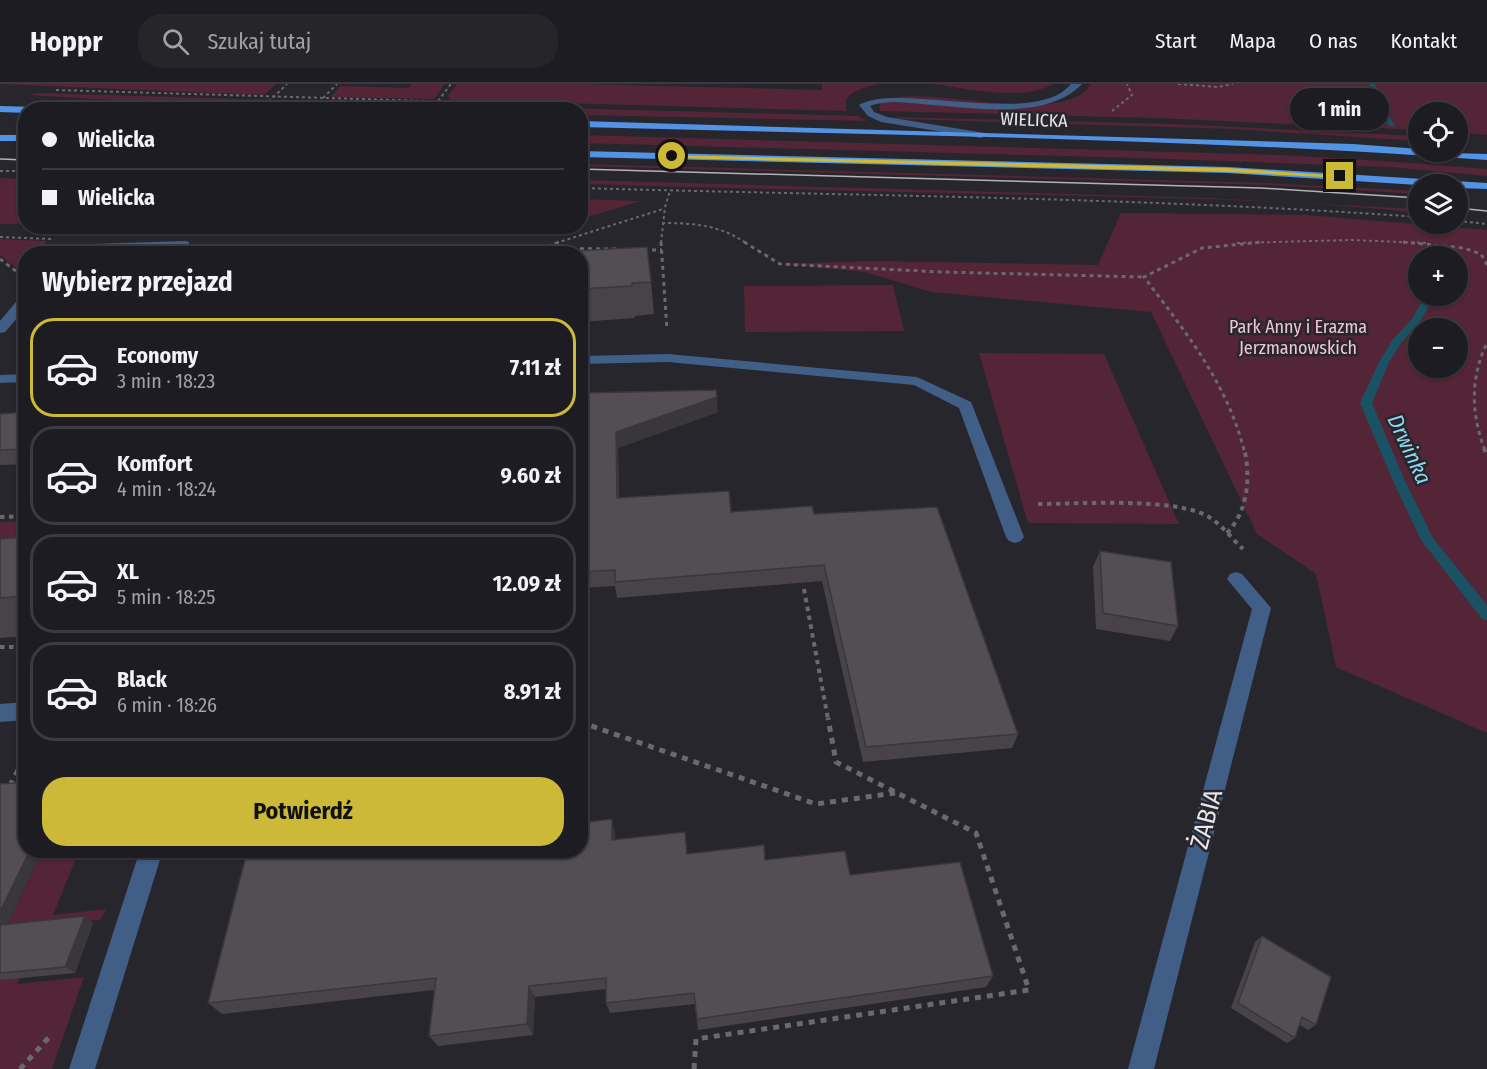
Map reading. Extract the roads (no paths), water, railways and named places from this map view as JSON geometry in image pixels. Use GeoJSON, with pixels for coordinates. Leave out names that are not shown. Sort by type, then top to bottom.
{"type":"FeatureCollection","features":[{"type":"Feature","properties":{"kind":"main road"},"geometry":{"type":"LineString","coordinates":[[0,108],[18,109]]}},
{"type":"Feature","properties":{"kind":"main road","name":"WIELICKA"},"geometry":{"type":"LineString","coordinates":[[588,124],[1323,146],[1487,157]]}},
{"type":"Feature","properties":{"kind":"main road"},"geometry":{"type":"LineString","coordinates":[[0,138],[18,138]]}},
{"type":"Feature","properties":{"kind":"main road"},"geometry":{"type":"LineString","coordinates":[[588,154],[1228,170],[1487,186]]}},
{"type":"Feature","properties":{"kind":"street"},"geometry":{"type":"LineString","coordinates":[[981,135],[885,120],[871,114],[864,105],[867,100],[882,93],[909,90],[1031,101],[1061,95],[1073,89],[1077,84]]}},
{"type":"Feature","properties":{"kind":"street"},"geometry":{"type":"LineString","coordinates":[[154,246],[185,245]]}},
{"type":"Feature","properties":{"kind":"street"},"geometry":{"type":"LineString","coordinates":[[0,329],[18,308]]}},
{"type":"Feature","properties":{"kind":"street"},"geometry":{"type":"LineString","coordinates":[[588,360],[668,357],[917,381],[966,405],[1015,537]]}},
{"type":"Feature","properties":{"kind":"street"},"geometry":{"type":"LineString","coordinates":[[0,379],[18,378]]}},
{"type":"Feature","properties":{"kind":"street","name":"ŻABIA"},"geometry":{"type":"LineString","coordinates":[[1141,1069],[1262,608],[1236,579]]}},
{"type":"Feature","properties":{"kind":"street"},"geometry":{"type":"LineString","coordinates":[[0,713],[18,712]]}},
{"type":"Feature","properties":{"kind":"street"},"geometry":{"type":"LineString","coordinates":[[82,1069],[149,858]]}},
{"type":"Feature","properties":{"kind":"waterway","name":"Drwinka"},"geometry":{"type":"LineString","coordinates":[[1372,84],[1392,125]]}},
{"type":"Feature","properties":{"kind":"waterway","name":"Drwinka"},"geometry":{"type":"LineString","coordinates":[[1424,306],[1384,362],[1366,403],[1399,481],[1428,540],[1487,615]]}},
{"type":"Feature","properties":{"kind":"tram line"},"geometry":{"type":"LineString","coordinates":[[0,159],[18,160]]}},
{"type":"Feature","properties":{"kind":"tram line"},"geometry":{"type":"LineString","coordinates":[[588,169],[1261,188],[1408,197]]}},
{"type":"Feature","properties":{"kind":"tram line"},"geometry":{"type":"LineString","coordinates":[[1468,209],[1487,211]]}},
{"type":"Feature","properties":{"kind":"park label","name":"Park Anny i Erazma Jerzmanowskich"},"geometry":{"type":"Point","coordinates":[1298,337]}}]}
